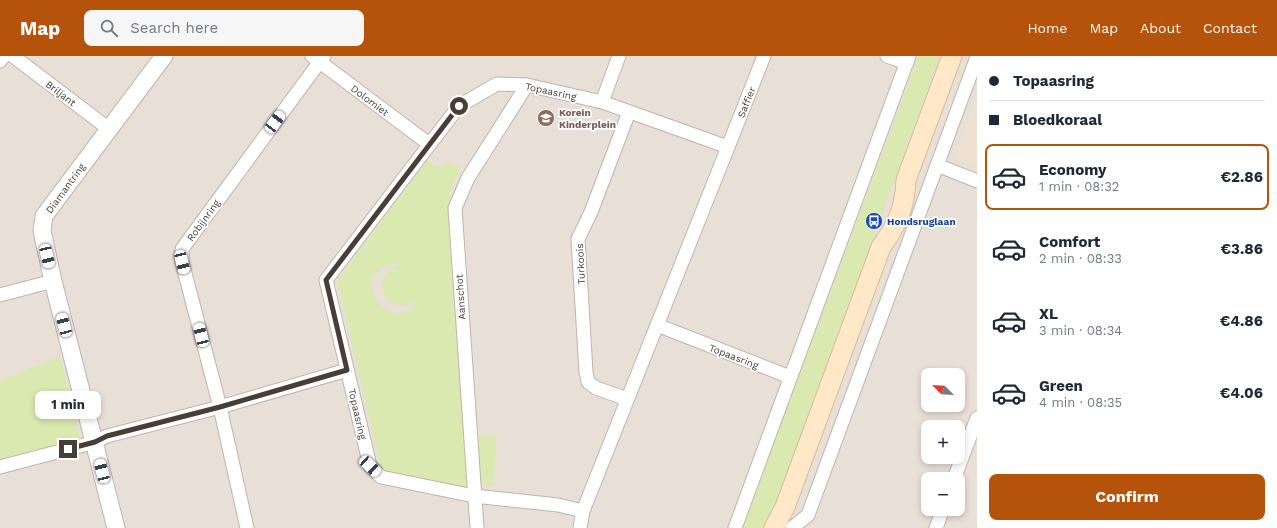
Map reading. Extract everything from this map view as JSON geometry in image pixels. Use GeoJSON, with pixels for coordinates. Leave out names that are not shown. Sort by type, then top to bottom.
{"type":"FeatureCollection","features":[{"type":"Feature","properties":{"kind":"main road"},"geometry":{"type":"LineString","coordinates":[[774,528],[785,506],[881,247],[882,226],[895,193],[906,180],[952,56]]}},
{"type":"Feature","properties":{"kind":"main road"},"geometry":{"type":"LineString","coordinates":[[780,528],[785,506]]}},
{"type":"Feature","properties":{"kind":"street"},"geometry":{"type":"LineString","coordinates":[[0,61],[4,56]]}},
{"type":"Feature","properties":{"kind":"street","name":"Briljant"},"geometry":{"type":"LineString","coordinates":[[13,56],[109,129]]}},
{"type":"Feature","properties":{"kind":"street","name":"Diamantring"},"geometry":{"type":"LineString","coordinates":[[116,528],[53,281],[42,231],[44,216],[164,56]]}},
{"type":"Feature","properties":{"kind":"street"},"geometry":{"type":"LineString","coordinates":[[602,102],[619,56]]}},
{"type":"Feature","properties":{"kind":"street","name":"Saffier"},"geometry":{"type":"LineString","coordinates":[[728,147],[764,56]]}},
{"type":"Feature","properties":{"kind":"street"},"geometry":{"type":"LineString","coordinates":[[735,528],[908,60],[887,56]]}},
{"type":"Feature","properties":{"kind":"street"},"geometry":{"type":"LineString","coordinates":[[792,528],[808,515],[977,56]]}},
{"type":"Feature","properties":{"kind":"street","name":"Dolomiet"},"geometry":{"type":"LineString","coordinates":[[318,58],[429,144]]}},
{"type":"Feature","properties":{"kind":"street","name":"Robijnring"},"geometry":{"type":"LineString","coordinates":[[247,528],[220,407],[182,262],[182,249],[318,58]]}},
{"type":"Feature","properties":{"kind":"street","name":"Topaasring"},"geometry":{"type":"LineString","coordinates":[[583,511],[558,505],[474,496],[381,477],[370,466],[326,280],[459,106],[497,84],[527,85],[602,102],[728,147]]}},
{"type":"Feature","properties":{"kind":"street","name":"Aanschot"},"geometry":{"type":"LineString","coordinates":[[477,528],[455,208],[468,178],[527,85]]}},
{"type":"Feature","properties":{"kind":"street","name":"Turkoois"},"geometry":{"type":"LineString","coordinates":[[627,399],[596,388],[588,382],[586,372],[578,239],[592,212],[629,112]]}},
{"type":"Feature","properties":{"kind":"street"},"geometry":{"type":"LineString","coordinates":[[580,528],[583,511],[728,147]]}},
{"type":"Feature","properties":{"kind":"street"},"geometry":{"type":"LineString","coordinates":[[937,165],[977,181]]}},
{"type":"Feature","properties":{"kind":"street"},"geometry":{"type":"LineString","coordinates":[[0,295],[53,281]]}},
{"type":"Feature","properties":{"kind":"street","name":"Topaasring"},"geometry":{"type":"LineString","coordinates":[[657,325],[790,377]]}},
{"type":"Feature","properties":{"kind":"street"},"geometry":{"type":"LineString","coordinates":[[0,467],[95,442],[107,436],[220,407],[347,370]]}},
{"type":"Feature","properties":{"kind":"street"},"geometry":{"type":"LineString","coordinates":[[957,472],[977,418]]}},
{"type":"Feature","properties":{"kind":"street"},"geometry":{"type":"LineString","coordinates":[[936,528],[940,516]]}},
{"type":"Feature","properties":{"kind":"shaded area"},"geometry":{"type":"Polygon","coordinates":[[[0,56],[977,56],[977,528],[0,528],[0,56]]]}},
{"type":"Feature","properties":{"kind":"shaded area"},"geometry":{"type":"Polygon","coordinates":[[[977,97],[977,167],[953,158],[977,97]]]}},
{"type":"Feature","properties":{"kind":"green space"},"geometry":{"type":"Polygon","coordinates":[[[919,56],[940,56],[767,528],[743,528],[919,56]]]}},
{"type":"Feature","properties":{"kind":"green space"},"geometry":{"type":"Polygon","coordinates":[[[427,161],[437,168],[449,162],[461,168],[451,187],[448,217],[468,488],[387,475],[383,476],[337,281],[427,161]],[[391,264],[377,272],[372,282],[373,293],[378,303],[387,310],[398,313],[409,310],[418,299],[408,305],[400,305],[388,300],[385,294],[383,282],[385,275],[391,269],[401,264],[391,264]]]}},
{"type":"Feature","properties":{"kind":"green space"},"geometry":{"type":"Polygon","coordinates":[[[60,356],[81,441],[0,460],[0,381],[60,356]]]}},
{"type":"Feature","properties":{"kind":"green space"},"geometry":{"type":"Polygon","coordinates":[[[496,435],[494,486],[481,483],[478,436],[496,435]]]}},
{"type":"Feature","properties":{"kind":"place","name":"Korein Kinderplein"},"geometry":{"type":"Point","coordinates":[546,118]}},
{"type":"Feature","properties":{"kind":"place","name":"Hondsruglaan"},"geometry":{"type":"Point","coordinates":[874,221]}},
{"type":"Feature","properties":{"kind":"route"},"geometry":{"type":"LineString","coordinates":[[68,449],[95,442],[107,436],[220,407],[347,370],[326,280],[331,271],[459,106]]}}]}
